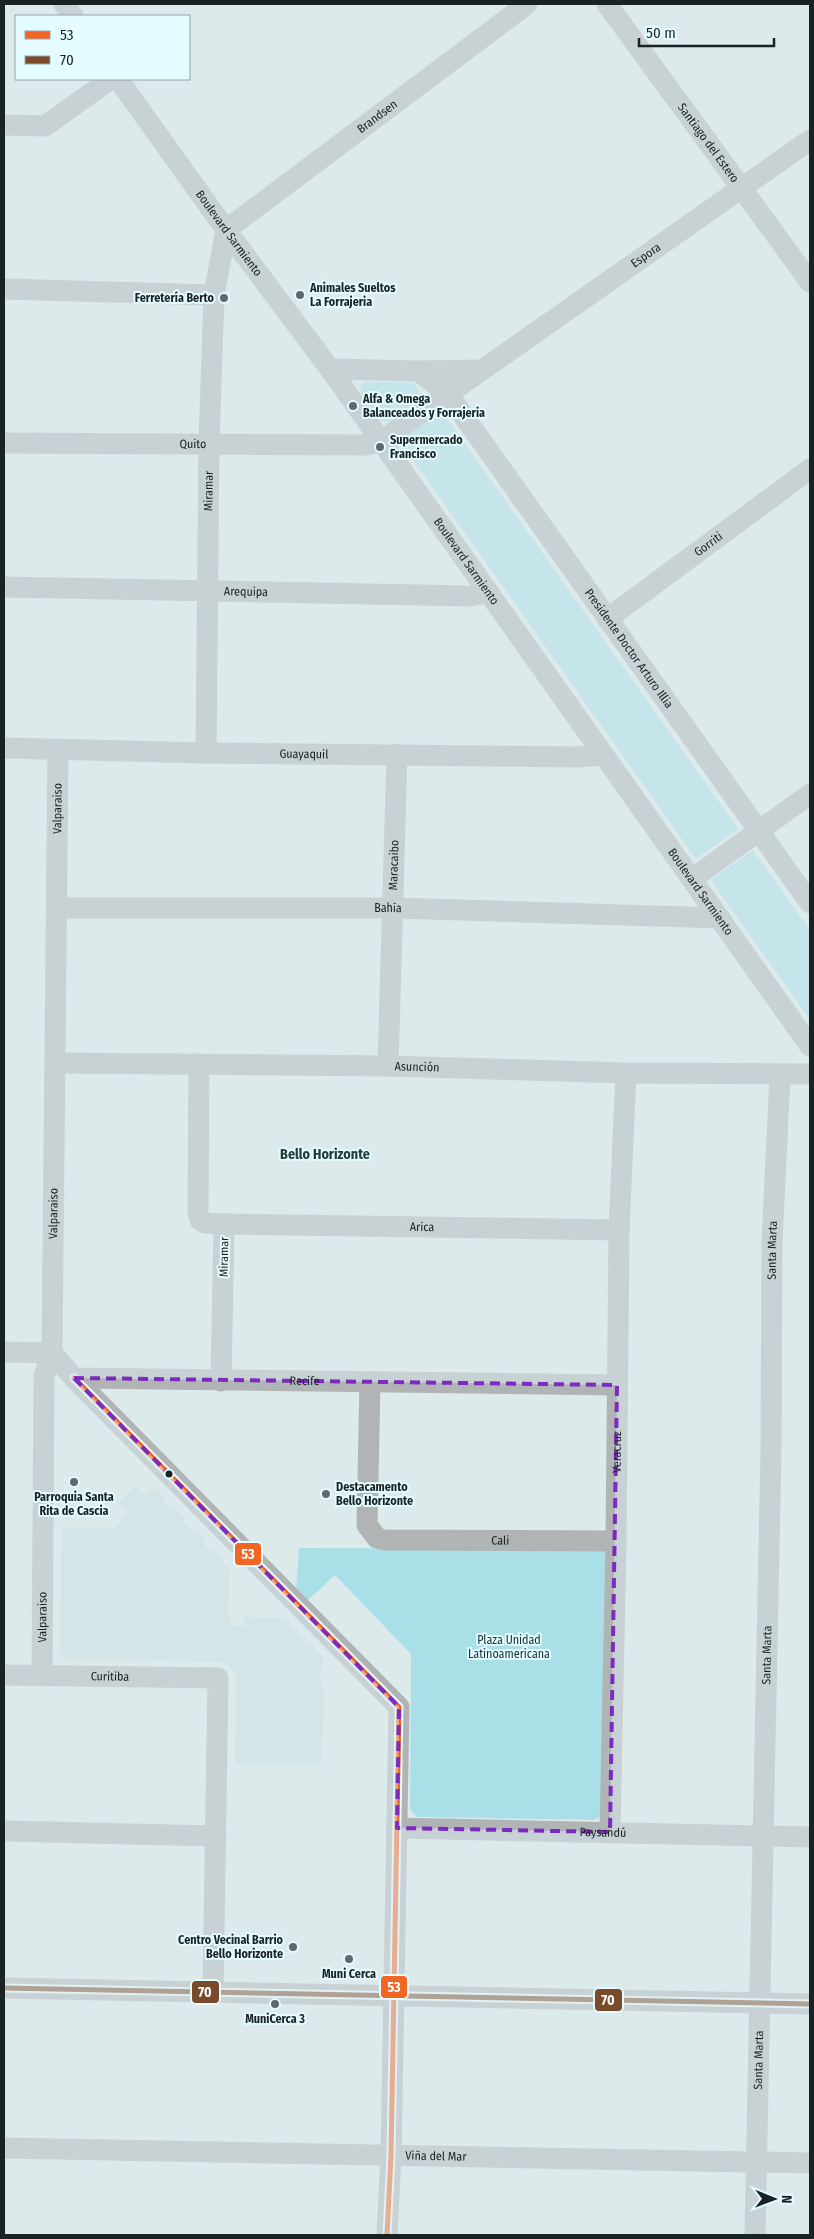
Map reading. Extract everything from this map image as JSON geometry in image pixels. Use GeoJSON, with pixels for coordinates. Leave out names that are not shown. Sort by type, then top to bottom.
{"type":"FeatureCollection","features":[{"type":"Feature","properties":{"kind":"street"},"geometry":{"type":"LineString","coordinates":[[64,4],[72,15]]}},
{"type":"Feature","properties":{"kind":"street","name":"Brandsen"},"geometry":{"type":"LineString","coordinates":[[226,230],[527,4]]}},
{"type":"Feature","properties":{"kind":"street","name":"Santiago del Estero"},"geometry":{"type":"LineString","coordinates":[[607,4],[810,282]]}},
{"type":"Feature","properties":{"kind":"street"},"geometry":{"type":"LineString","coordinates":[[4,125],[46,126],[110,80]]}},
{"type":"Feature","properties":{"kind":"street","name":"Boulevard Sarmiento"},"geometry":{"type":"LineString","coordinates":[[119,80],[226,230],[330,369],[810,1046]]}},
{"type":"Feature","properties":{"kind":"street","name":"Espora"},"geometry":{"type":"LineString","coordinates":[[381,441],[742,190],[810,140]]}},
{"type":"Feature","properties":{"kind":"street","name":"Miramar"},"geometry":{"type":"LineString","coordinates":[[206,753],[209,443],[214,295],[226,230]]}},
{"type":"Feature","properties":{"kind":"street"},"geometry":{"type":"LineString","coordinates":[[4,289],[214,295]]}},
{"type":"Feature","properties":{"kind":"street"},"geometry":{"type":"LineString","coordinates":[[330,369],[481,370]]}},
{"type":"Feature","properties":{"kind":"street","name":"Presidente Doctor Arturo Illia"},"geometry":{"type":"LineString","coordinates":[[418,371],[448,394],[810,903]]}},
{"type":"Feature","properties":{"kind":"street","name":"Quito"},"geometry":{"type":"LineString","coordinates":[[4,443],[367,444],[381,441]]}},
{"type":"Feature","properties":{"kind":"street","name":"Gorriti"},"geometry":{"type":"LineString","coordinates":[[607,619],[810,469]]}},
{"type":"Feature","properties":{"kind":"street","name":"Arequipa"},"geometry":{"type":"LineString","coordinates":[[4,587],[470,596],[489,593]]}},
{"type":"Feature","properties":{"kind":"street","name":"Guayaquil"},"geometry":{"type":"LineString","coordinates":[[4,748],[577,758],[604,755]]}},
{"type":"Feature","properties":{"kind":"street","name":"Valparaiso"},"geometry":{"type":"LineString","coordinates":[[42,1676],[44,1376],[52,1353],[58,749]]}},
{"type":"Feature","properties":{"kind":"street","name":"Maracaibo"},"geometry":{"type":"LineString","coordinates":[[388,1066],[397,754]]}},
{"type":"Feature","properties":{"kind":"street"},"geometry":{"type":"LineString","coordinates":[[692,879],[810,794]]}},
{"type":"Feature","properties":{"kind":"street","name":"Bahía"},"geometry":{"type":"LineString","coordinates":[[57,908],[394,908],[720,918]]}},
{"type":"Feature","properties":{"kind":"street","name":"Asunción"},"geometry":{"type":"LineString","coordinates":[[55,1063],[388,1066],[626,1073],[810,1074]]}},
{"type":"Feature","properties":{"kind":"street","name":"Miramar"},"geometry":{"type":"LineString","coordinates":[[199,1064],[198,1212],[200,1220],[205,1223],[224,1224],[221,1381]]}},
{"type":"Feature","properties":{"kind":"street","name":"Veracruz"},"geometry":{"type":"LineString","coordinates":[[610,1832],[616,1541],[619,1230],[626,1073]]}},
{"type":"Feature","properties":{"kind":"street","name":"Santa Marta"},"geometry":{"type":"LineString","coordinates":[[755,2235],[771,1460],[772,1244],[780,1075]]}},
{"type":"Feature","properties":{"kind":"street","name":"Arica"},"geometry":{"type":"LineString","coordinates":[[224,1224],[619,1230]]}},
{"type":"Feature","properties":{"kind":"street"},"geometry":{"type":"LineString","coordinates":[[4,1352],[52,1353],[74,1378],[398,1708],[391,2156],[387,2235]]}},
{"type":"Feature","properties":{"kind":"street","name":"Recife"},"geometry":{"type":"LineString","coordinates":[[74,1378],[617,1385]]}},
{"type":"Feature","properties":{"kind":"street","name":"Cali"},"geometry":{"type":"LineString","coordinates":[[370,1383],[367,1525],[377,1538],[384,1540],[616,1541]]}},
{"type":"Feature","properties":{"kind":"street","name":"Curitiba"},"geometry":{"type":"LineString","coordinates":[[4,1675],[218,1678],[216,1836]]}},
{"type":"Feature","properties":{"kind":"street","name":"Paysandú"},"geometry":{"type":"LineString","coordinates":[[397,1828],[810,1837]]}},
{"type":"Feature","properties":{"kind":"street"},"geometry":{"type":"LineString","coordinates":[[4,1831],[216,1836],[213,1992]]}},
{"type":"Feature","properties":{"kind":"street"},"geometry":{"type":"LineString","coordinates":[[4,1988],[810,2004]]}},
{"type":"Feature","properties":{"kind":"street","name":"Viña del Mar"},"geometry":{"type":"LineString","coordinates":[[4,2148],[810,2163]]}},
{"type":"Feature","properties":{"kind":"highlighted area"},"geometry":{"type":"Polygon","coordinates":[[[74,1378],[221,1381],[617,1385],[610,1832],[397,1828],[399,1707],[74,1378]]]}},
{"type":"Feature","properties":{"kind":"shaded area"},"geometry":{"type":"Polygon","coordinates":[[[136,1486],[146,1496],[155,1487],[164,1497],[162,1500],[171,1510],[174,1507],[185,1518],[182,1521],[192,1532],[195,1530],[205,1540],[203,1543],[211,1552],[215,1549],[224,1559],[221,1562],[230,1569],[228,1615],[230,1615],[230,1626],[244,1626],[244,1617],[284,1618],[290,1623],[290,1628],[295,1629],[303,1637],[303,1644],[310,1644],[323,1657],[322,1671],[320,1671],[322,1691],[325,1691],[321,1764],[235,1763],[236,1674],[227,1662],[66,1659],[60,1651],[62,1528],[114,1528],[128,1514],[118,1503],[136,1486]]]}},
{"type":"Feature","properties":{"kind":"green space"},"geometry":{"type":"Polygon","coordinates":[[[367,382],[410,382],[415,384],[422,398],[389,422],[379,420],[360,392],[361,385],[367,382]]]}},
{"type":"Feature","properties":{"kind":"green space"},"geometry":{"type":"Polygon","coordinates":[[[441,410],[738,829],[696,859],[399,440],[441,410]]]}},
{"type":"Feature","properties":{"kind":"green space"},"geometry":{"type":"Polygon","coordinates":[[[753,850],[810,930],[810,1020],[711,880],[753,850]]]}},
{"type":"Feature","properties":{"kind":"green space","name":"Plaza Unidad Latinoamericana"},"geometry":{"type":"Polygon","coordinates":[[[299,1548],[597,1549],[604,1551],[607,1554],[601,1816],[594,1820],[418,1817],[411,1811],[411,1654],[335,1575],[307,1601],[296,1590],[299,1548]]]}},
{"type":"Feature","properties":{"kind":"transit line","name":"53"},"geometry":{"type":"LineString","coordinates":[[74,1378],[399,1707],[391,2156],[387,2235]]}},
{"type":"Feature","properties":{"kind":"transit line","name":"70"},"geometry":{"type":"LineString","coordinates":[[4,1988],[810,2004]]}},
{"type":"Feature","properties":{"kind":"place","name":"Animales Sueltos La Forrajeria"},"geometry":{"type":"Point","coordinates":[300,295]}},
{"type":"Feature","properties":{"kind":"place","name":"Ferretería Berto"},"geometry":{"type":"Point","coordinates":[224,298]}},
{"type":"Feature","properties":{"kind":"place","name":"Alfa & Omega Balanceados y Forrajeria"},"geometry":{"type":"Point","coordinates":[353,406]}},
{"type":"Feature","properties":{"kind":"place","name":"Supermercado Francisco"},"geometry":{"type":"Point","coordinates":[380,447]}},
{"type":"Feature","properties":{"kind":"place","name":"Parroquia Santa Rita de Cascia"},"geometry":{"type":"Point","coordinates":[74,1482]}},
{"type":"Feature","properties":{"kind":"place","name":"Destacamento Bello Horizonte"},"geometry":{"type":"Point","coordinates":[326,1494]}},
{"type":"Feature","properties":{"kind":"place","name":"Centro Vecinal Barrio Bello Horizonte"},"geometry":{"type":"Point","coordinates":[293,1947]}},
{"type":"Feature","properties":{"kind":"place","name":"Muni Cerca"},"geometry":{"type":"Point","coordinates":[349,1959]}},
{"type":"Feature","properties":{"kind":"place","name":"MuniCerca 3"},"geometry":{"type":"Point","coordinates":[275,2004]}},
{"type":"Feature","properties":{"kind":"district","name":"Bello Horizonte"},"geometry":{"type":"Point","coordinates":[325,1154]}}]}
